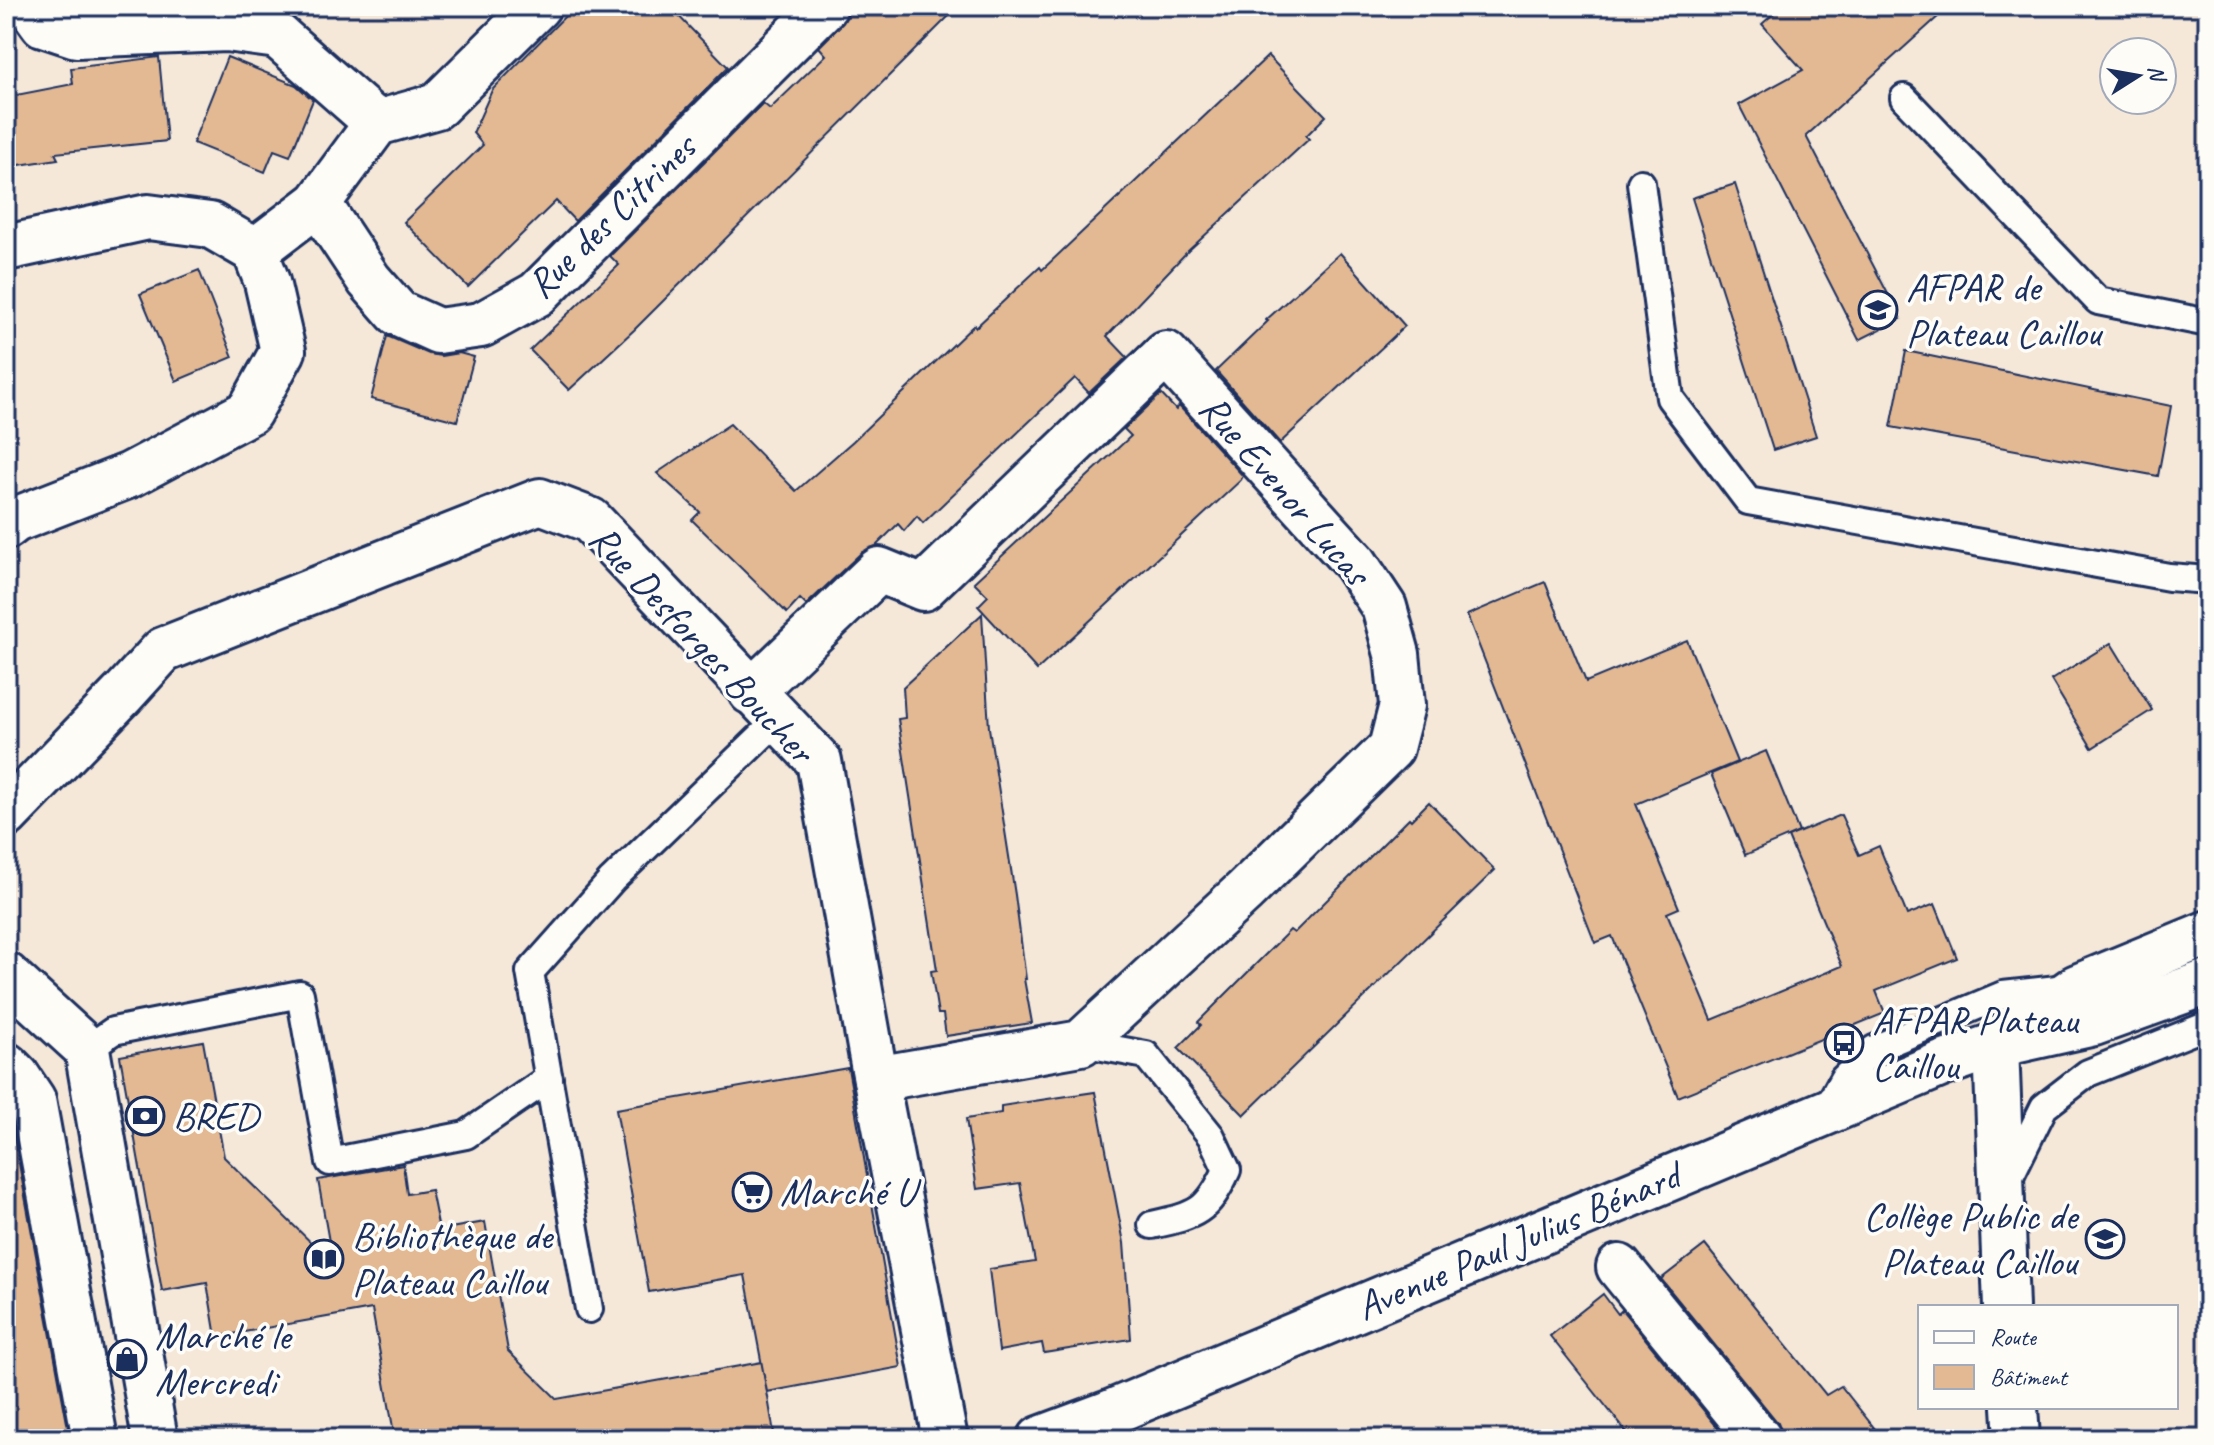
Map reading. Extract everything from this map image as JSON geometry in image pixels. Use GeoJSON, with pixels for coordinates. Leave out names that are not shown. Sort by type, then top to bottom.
{"type":"FeatureCollection","features":[{"type":"Feature","properties":{"kind":"street"},"geometry":{"type":"LineString","coordinates":[[30,6],[43,24],[76,35],[227,29],[278,36],[377,123]]}},
{"type":"Feature","properties":{"kind":"street"},"geometry":{"type":"LineString","coordinates":[[255,251],[318,203],[377,123],[437,106],[538,6]]}},
{"type":"Feature","properties":{"kind":"street","name":"Rue des Citrines"},"geometry":{"type":"LineString","coordinates":[[318,203],[369,280],[398,313],[438,331],[481,325],[537,294],[825,6]]}},
{"type":"Feature","properties":{"kind":"street"},"geometry":{"type":"LineString","coordinates":[[6,248],[148,217],[210,225],[255,251],[267,282],[283,351],[249,412],[130,475],[15,520],[6,527]]}},
{"type":"Feature","properties":{"kind":"street","name":"Rue Evenor Lucas"},"geometry":{"type":"LineString","coordinates":[[765,706],[879,570],[923,588],[1166,354],[1355,563],[1384,607],[1397,654],[1402,705],[1391,748],[1245,891],[1081,1043]]}},
{"type":"Feature","properties":{"kind":"street","name":"Rue Desforges Boucher"},"geometry":{"type":"LineString","coordinates":[[6,815],[163,650],[540,501],[590,520],[819,761],[945,1439]]}},
{"type":"Feature","properties":{"kind":"street"},"geometry":{"type":"LineString","coordinates":[[1996,1045],[2077,987],[2208,933]]}},
{"type":"Feature","properties":{"kind":"street"},"geometry":{"type":"LineString","coordinates":[[6,975],[87,1049],[155,1439]]}},
{"type":"Feature","properties":{"kind":"street"},"geometry":{"type":"LineString","coordinates":[[1996,1045],[2094,1023],[2208,982]]}},
{"type":"Feature","properties":{"kind":"street"},"geometry":{"type":"LineString","coordinates":[[876,1079],[1081,1043]]}},
{"type":"Feature","properties":{"kind":"street"},"geometry":{"type":"LineString","coordinates":[[1996,1045],[2006,1305]]}},
{"type":"Feature","properties":{"kind":"street","name":"Avenue Paul Julius Bénard"},"geometry":{"type":"LineString","coordinates":[[1040,1439],[1110,1426],[1824,1113],[1996,1045]]}},
{"type":"Feature","properties":{"kind":"street"},"geometry":{"type":"LineString","coordinates":[[87,1049],[12,1070],[33,1100],[95,1439]]}},
{"type":"Feature","properties":{"kind":"street"},"geometry":{"type":"LineString","coordinates":[[1619,1267],[1759,1439]]}},
{"type":"Feature","properties":{"kind":"street"},"geometry":{"type":"LineString","coordinates":[[2015,1409],[2017,1439]]}},
{"type":"Feature","properties":{"kind":"lane"},"geometry":{"type":"LineString","coordinates":[[1904,98],[2098,301],[2208,323]]}},
{"type":"Feature","properties":{"kind":"lane"},"geometry":{"type":"LineString","coordinates":[[1641,183],[1670,398],[1748,501],[2169,577],[2208,580]]}},
{"type":"Feature","properties":{"kind":"lane"},"geometry":{"type":"LineString","coordinates":[[589,1309],[530,972],[765,706]]}},
{"type":"Feature","properties":{"kind":"lane"},"geometry":{"type":"LineString","coordinates":[[1824,1113],[1843,1079],[1874,1049],[2003,995],[2077,987]]}},
{"type":"Feature","properties":{"kind":"lane"},"geometry":{"type":"LineString","coordinates":[[87,1049],[113,1031],[300,994],[330,1162],[466,1135],[549,1078]]}},
{"type":"Feature","properties":{"kind":"lane"},"geometry":{"type":"LineString","coordinates":[[2001,1194],[2044,1107],[2088,1073],[2208,1025]]}},
{"type":"Feature","properties":{"kind":"lane"},"geometry":{"type":"LineString","coordinates":[[1081,1043],[1146,1055],[1211,1136],[1227,1170],[1215,1197],[1191,1216],[1152,1225]]}},
{"type":"Feature","properties":{"kind":"building"},"geometry":{"type":"Polygon","coordinates":[[[575,6],[669,6],[728,67],[575,221],[556,201],[468,287],[404,222],[483,145],[473,133],[492,90],[575,6]]]}},
{"type":"Feature","properties":{"kind":"building"},"geometry":{"type":"Polygon","coordinates":[[[849,6],[959,6],[634,330],[569,390],[530,350],[619,265],[610,256],[763,103],[770,109],[826,55],[819,47],[843,23],[849,6]]]}},
{"type":"Feature","properties":{"kind":"building"},"geometry":{"type":"Polygon","coordinates":[[[1782,6],[1950,6],[1806,136],[1901,319],[1859,340],[1739,105],[1803,70],[1762,24],[1782,6]]]}},
{"type":"Feature","properties":{"kind":"building"},"geometry":{"type":"Polygon","coordinates":[[[1268,56],[1326,116],[1306,136],[1309,139],[1187,252],[1107,336],[1127,357],[1089,393],[1075,378],[923,523],[917,516],[904,531],[898,524],[876,546],[862,552],[806,605],[800,599],[787,613],[692,520],[700,512],[657,473],[730,424],[796,491],[974,325],[976,327],[1040,267],[1042,270],[1268,56]]]}},
{"type":"Feature","properties":{"kind":"building"},"geometry":{"type":"Polygon","coordinates":[[[159,57],[167,141],[55,153],[58,159],[6,167],[6,97],[73,84],[71,68],[159,57]]]}},
{"type":"Feature","properties":{"kind":"building"},"geometry":{"type":"Polygon","coordinates":[[[227,57],[296,85],[313,100],[290,156],[274,150],[265,172],[193,143],[227,57]]]}},
{"type":"Feature","properties":{"kind":"building"},"geometry":{"type":"Polygon","coordinates":[[[1735,184],[1816,436],[1773,450],[1692,198],[1735,184]]]}},
{"type":"Feature","properties":{"kind":"building"},"geometry":{"type":"Polygon","coordinates":[[[1340,253],[1405,326],[1280,443],[1216,371],[1266,320],[1340,253]]]}},
{"type":"Feature","properties":{"kind":"building"},"geometry":{"type":"Polygon","coordinates":[[[199,270],[233,357],[176,381],[140,294],[199,270]]]}},
{"type":"Feature","properties":{"kind":"building"},"geometry":{"type":"Polygon","coordinates":[[[387,336],[429,354],[459,353],[474,357],[457,421],[371,399],[387,336]]]}},
{"type":"Feature","properties":{"kind":"building"},"geometry":{"type":"Polygon","coordinates":[[[1906,351],[2171,406],[2158,476],[1891,427],[1906,351]]]}},
{"type":"Feature","properties":{"kind":"building"},"geometry":{"type":"Polygon","coordinates":[[[1161,394],[1176,410],[1179,406],[1243,476],[1037,670],[978,606],[988,596],[974,582],[1131,436],[1124,429],[1161,394]]]}},
{"type":"Feature","properties":{"kind":"building"},"geometry":{"type":"Polygon","coordinates":[[[1545,582],[1586,682],[1687,640],[1737,762],[1636,804],[1679,908],[1667,913],[1712,1020],[1842,966],[1788,837],[1841,815],[1859,855],[1879,846],[1907,915],[1935,904],[1957,958],[1876,991],[1885,1013],[1678,1097],[1612,936],[1595,943],[1467,615],[1545,582]]]}},
{"type":"Feature","properties":{"kind":"building"},"geometry":{"type":"Polygon","coordinates":[[[982,614],[989,728],[1032,1023],[946,1036],[943,1014],[938,1014],[931,971],[937,970],[898,719],[905,718],[903,687],[982,614]]]}},
{"type":"Feature","properties":{"kind":"building"},"geometry":{"type":"Polygon","coordinates":[[[2111,643],[2152,710],[2092,748],[2051,680],[2111,643]]]}},
{"type":"Feature","properties":{"kind":"building"},"geometry":{"type":"Polygon","coordinates":[[[1766,751],[1799,832],[1745,855],[1711,774],[1766,751]]]}},
{"type":"Feature","properties":{"kind":"building"},"geometry":{"type":"Polygon","coordinates":[[[1429,802],[1495,870],[1244,1115],[1178,1048],[1201,1025],[1198,1022],[1290,930],[1294,933],[1409,818],[1411,820],[1429,802]]]}},
{"type":"Feature","properties":{"kind":"building","name":"Bibliothèque de Plateau Caillou"},"geometry":{"type":"Polygon","coordinates":[[[203,1041],[224,1157],[333,1264],[318,1180],[403,1165],[407,1194],[431,1190],[439,1230],[485,1222],[508,1351],[557,1399],[762,1362],[775,1439],[395,1439],[372,1309],[216,1337],[207,1283],[162,1291],[120,1056],[203,1041]]]}},
{"type":"Feature","properties":{"kind":"building","name":"Marché U"},"geometry":{"type":"Polygon","coordinates":[[[848,1068],[901,1367],[767,1392],[745,1275],[649,1292],[616,1109],[848,1068]]]}},
{"type":"Feature","properties":{"kind":"building"},"geometry":{"type":"Polygon","coordinates":[[[1095,1092],[1124,1243],[1131,1339],[1044,1353],[1042,1343],[999,1351],[989,1269],[1035,1262],[1020,1183],[977,1189],[966,1119],[1001,1113],[1001,1106],[1095,1092]]]}},
{"type":"Feature","properties":{"kind":"building"},"geometry":{"type":"Polygon","coordinates":[[[6,1126],[12,1126],[70,1439],[6,1439],[6,1126]]]}},
{"type":"Feature","properties":{"kind":"building"},"geometry":{"type":"Polygon","coordinates":[[[1705,1245],[1826,1395],[1841,1386],[1883,1439],[1783,1439],[1778,1423],[1661,1279],[1705,1245]]]}},
{"type":"Feature","properties":{"kind":"building"},"geometry":{"type":"Polygon","coordinates":[[[1603,1294],[1618,1314],[1622,1310],[1727,1439],[1632,1439],[1550,1336],[1603,1294]]]}},
{"type":"Feature","properties":{"kind":"place","name":"AFPAR de Plateau Caillou"},"geometry":{"type":"Point","coordinates":[1878,310]}},
{"type":"Feature","properties":{"kind":"place","name":"AFPAR Plateau Caillou"},"geometry":{"type":"Point","coordinates":[1844,1043]}},
{"type":"Feature","properties":{"kind":"place","name":"BRED"},"geometry":{"type":"Point","coordinates":[145,1116]}},
{"type":"Feature","properties":{"kind":"place","name":"Marché U"},"geometry":{"type":"Point","coordinates":[752,1192]}},
{"type":"Feature","properties":{"kind":"place","name":"Collège Public de Plateau Caillou"},"geometry":{"type":"Point","coordinates":[2105,1239]}},
{"type":"Feature","properties":{"kind":"place","name":"Bibliothèque de Plateau Caillou"},"geometry":{"type":"Point","coordinates":[324,1259]}},
{"type":"Feature","properties":{"kind":"place","name":"Marché le Mercredi"},"geometry":{"type":"Point","coordinates":[127,1359]}}]}
